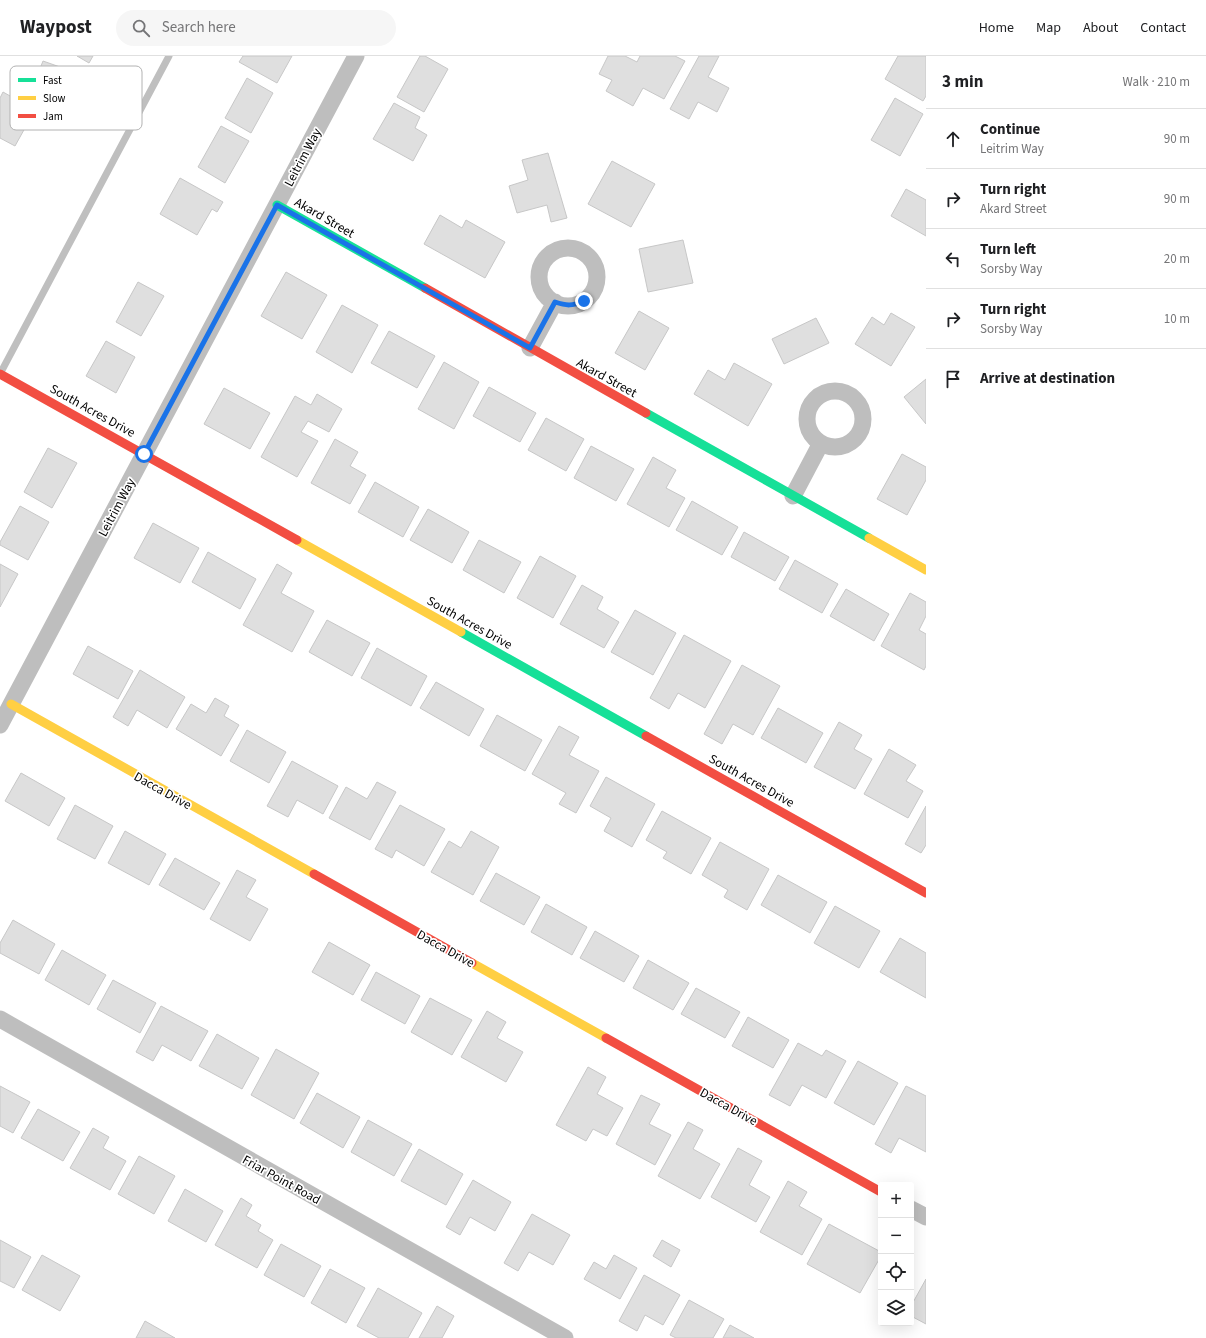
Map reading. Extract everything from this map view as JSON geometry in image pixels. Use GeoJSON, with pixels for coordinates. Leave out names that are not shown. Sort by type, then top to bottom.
{"type":"FeatureCollection","features":[{"type":"Feature","properties":{"kind":"street","name":"Leitrim Way"},"geometry":{"type":"LineString","coordinates":[[0,725],[356,56]]}},
{"type":"Feature","properties":{"kind":"street","name":"Akard Street"},"geometry":{"type":"LineString","coordinates":[[277,205],[926,570]]}},
{"type":"Feature","properties":{"kind":"street"},"geometry":{"type":"LineString","coordinates":[[530,348],[555,302]]}},
{"type":"Feature","properties":{"kind":"street","name":"South Acres Drive"},"geometry":{"type":"LineString","coordinates":[[0,374],[926,893]]}},
{"type":"Feature","properties":{"kind":"street"},"geometry":{"type":"LineString","coordinates":[[793,496],[821,443]]}},
{"type":"Feature","properties":{"kind":"street","name":"Dacca Drive"},"geometry":{"type":"LineString","coordinates":[[11,704],[878,1190]]}},
{"type":"Feature","properties":{"kind":"street","name":"Friar Point Road"},"geometry":{"type":"LineString","coordinates":[[0,1019],[565,1338]]}},
{"type":"Feature","properties":{"kind":"street"},"geometry":{"type":"LineString","coordinates":[[914,1211],[926,1217]]}},
{"type":"Feature","properties":{"kind":"building"},"geometry":{"type":"Polygon","coordinates":[[[77,56],[93,56],[89,63],[77,56]]]}},
{"type":"Feature","properties":{"kind":"building"},"geometry":{"type":"Polygon","coordinates":[[[243,56],[292,56],[277,83],[239,62],[243,56]]]}},
{"type":"Feature","properties":{"kind":"building"},"geometry":{"type":"Polygon","coordinates":[[[420,56],[425,56],[448,69],[424,112],[397,97],[420,56]]]}},
{"type":"Feature","properties":{"kind":"building"},"geometry":{"type":"Polygon","coordinates":[[[608,56],[625,56],[637,62],[640,56],[675,56],[685,61],[664,99],[643,88],[633,106],[606,91],[612,80],[599,74],[608,56]]]}},
{"type":"Feature","properties":{"kind":"building"},"geometry":{"type":"Polygon","coordinates":[[[699,56],[719,56],[708,77],[729,88],[717,112],[698,102],[689,119],[670,109],[699,56]]]}},
{"type":"Feature","properties":{"kind":"building"},"geometry":{"type":"Polygon","coordinates":[[[898,56],[926,56],[926,96],[923,101],[885,79],[898,56]]]}},
{"type":"Feature","properties":{"kind":"building"},"geometry":{"type":"Polygon","coordinates":[[[43,61],[57,66],[41,66],[43,61]]]}},
{"type":"Feature","properties":{"kind":"building"},"geometry":{"type":"Polygon","coordinates":[[[247,78],[273,93],[251,133],[225,118],[247,78]]]}},
{"type":"Feature","properties":{"kind":"building"},"geometry":{"type":"Polygon","coordinates":[[[3,92],[10,96],[10,130],[24,130],[15,146],[0,138],[0,98],[3,92]]]}},
{"type":"Feature","properties":{"kind":"building"},"geometry":{"type":"Polygon","coordinates":[[[895,98],[923,114],[900,156],[871,140],[895,98]]]}},
{"type":"Feature","properties":{"kind":"building"},"geometry":{"type":"Polygon","coordinates":[[[394,103],[420,117],[415,128],[427,135],[413,161],[373,139],[394,103]]]}},
{"type":"Feature","properties":{"kind":"building"},"geometry":{"type":"Polygon","coordinates":[[[221,126],[249,141],[225,183],[198,167],[221,126]]]}},
{"type":"Feature","properties":{"kind":"building"},"geometry":{"type":"Polygon","coordinates":[[[548,153],[567,218],[551,222],[547,205],[517,213],[509,186],[528,180],[522,160],[548,153]]]}},
{"type":"Feature","properties":{"kind":"building"},"geometry":{"type":"Polygon","coordinates":[[[612,161],[655,184],[631,227],[588,204],[612,161]]]}},
{"type":"Feature","properties":{"kind":"building"},"geometry":{"type":"Polygon","coordinates":[[[180,178],[223,202],[217,212],[212,209],[197,235],[160,214],[180,178]]]}},
{"type":"Feature","properties":{"kind":"building"},"geometry":{"type":"Polygon","coordinates":[[[906,189],[926,200],[926,236],[891,216],[906,189]]]}},
{"type":"Feature","properties":{"kind":"building"},"geometry":{"type":"Polygon","coordinates":[[[440,215],[462,228],[466,220],[505,242],[485,278],[424,244],[440,215]]]}},
{"type":"Feature","properties":{"kind":"building"},"geometry":{"type":"Polygon","coordinates":[[[683,240],[693,283],[648,292],[639,249],[683,240]]]}},
{"type":"Feature","properties":{"kind":"building"},"geometry":{"type":"Polygon","coordinates":[[[286,272],[327,295],[302,339],[261,316],[286,272]]]}},
{"type":"Feature","properties":{"kind":"building"},"geometry":{"type":"Polygon","coordinates":[[[138,282],[164,296],[141,336],[116,322],[138,282]]]}},
{"type":"Feature","properties":{"kind":"building"},"geometry":{"type":"Polygon","coordinates":[[[342,305],[378,325],[352,373],[316,352],[342,305]]]}},
{"type":"Feature","properties":{"kind":"building"},"geometry":{"type":"Polygon","coordinates":[[[639,311],[669,328],[645,370],[615,353],[639,311]]]}},
{"type":"Feature","properties":{"kind":"building"},"geometry":{"type":"Polygon","coordinates":[[[891,313],[915,327],[891,366],[855,344],[872,317],[884,325],[891,313]]]}},
{"type":"Feature","properties":{"kind":"building"},"geometry":{"type":"Polygon","coordinates":[[[816,318],[829,343],[784,364],[772,339],[816,318]]]}},
{"type":"Feature","properties":{"kind":"building"},"geometry":{"type":"Polygon","coordinates":[[[389,331],[435,356],[417,388],[371,363],[389,331]]]}},
{"type":"Feature","properties":{"kind":"building"},"geometry":{"type":"Polygon","coordinates":[[[106,341],[135,357],[116,393],[86,376],[106,341]]]}},
{"type":"Feature","properties":{"kind":"building"},"geometry":{"type":"Polygon","coordinates":[[[444,362],[479,382],[454,429],[418,409],[444,362]]]}},
{"type":"Feature","properties":{"kind":"building"},"geometry":{"type":"Polygon","coordinates":[[[734,363],[772,384],[748,426],[694,394],[708,370],[725,380],[734,363]]]}},
{"type":"Feature","properties":{"kind":"building"},"geometry":{"type":"Polygon","coordinates":[[[926,379],[926,424],[904,397],[926,379]]]}},
{"type":"Feature","properties":{"kind":"building"},"geometry":{"type":"Polygon","coordinates":[[[489,387],[536,413],[520,442],[473,416],[489,387]]]}},
{"type":"Feature","properties":{"kind":"building"},"geometry":{"type":"Polygon","coordinates":[[[224,388],[270,413],[250,449],[204,424],[224,388]]]}},
{"type":"Feature","properties":{"kind":"building"},"geometry":{"type":"Polygon","coordinates":[[[317,394],[342,409],[329,432],[308,421],[301,432],[318,441],[297,477],[261,457],[295,396],[311,405],[317,394]]]}},
{"type":"Feature","properties":{"kind":"building"},"geometry":{"type":"Polygon","coordinates":[[[546,418],[584,439],[566,471],[528,450],[546,418]]]}},
{"type":"Feature","properties":{"kind":"building"},"geometry":{"type":"Polygon","coordinates":[[[335,439],[358,452],[350,466],[366,475],[350,504],[311,483],[335,439]]]}},
{"type":"Feature","properties":{"kind":"building"},"geometry":{"type":"Polygon","coordinates":[[[591,446],[634,469],[616,501],[574,478],[591,446]]]}},
{"type":"Feature","properties":{"kind":"building"},"geometry":{"type":"Polygon","coordinates":[[[48,448],[77,463],[52,508],[24,492],[48,448]]]}},
{"type":"Feature","properties":{"kind":"building"},"geometry":{"type":"Polygon","coordinates":[[[902,454],[926,467],[926,480],[907,515],[877,499],[902,454]]]}},
{"type":"Feature","properties":{"kind":"building"},"geometry":{"type":"Polygon","coordinates":[[[653,457],[676,470],[666,488],[685,498],[669,527],[627,504],[653,457]]]}},
{"type":"Feature","properties":{"kind":"building"},"geometry":{"type":"Polygon","coordinates":[[[375,482],[419,507],[403,537],[358,512],[375,482]]]}},
{"type":"Feature","properties":{"kind":"building"},"geometry":{"type":"Polygon","coordinates":[[[692,501],[738,527],[722,555],[676,530],[692,501]]]}},
{"type":"Feature","properties":{"kind":"building"},"geometry":{"type":"Polygon","coordinates":[[[20,506],[49,522],[28,560],[0,545],[0,542],[20,506]]]}},
{"type":"Feature","properties":{"kind":"building"},"geometry":{"type":"Polygon","coordinates":[[[428,509],[469,532],[452,563],[410,540],[428,509]]]}},
{"type":"Feature","properties":{"kind":"building"},"geometry":{"type":"Polygon","coordinates":[[[153,523],[199,548],[180,583],[134,558],[153,523]]]}},
{"type":"Feature","properties":{"kind":"building"},"geometry":{"type":"Polygon","coordinates":[[[744,532],[789,557],[775,581],[731,557],[744,532]]]}},
{"type":"Feature","properties":{"kind":"building"},"geometry":{"type":"Polygon","coordinates":[[[479,540],[521,562],[504,593],[463,570],[479,540]]]}},
{"type":"Feature","properties":{"kind":"building"},"geometry":{"type":"Polygon","coordinates":[[[208,552],[256,579],[240,609],[192,582],[208,552]]]}},
{"type":"Feature","properties":{"kind":"building"},"geometry":{"type":"Polygon","coordinates":[[[540,556],[576,576],[553,618],[517,598],[540,556]]]}},
{"type":"Feature","properties":{"kind":"building"},"geometry":{"type":"Polygon","coordinates":[[[795,560],[838,584],[822,613],[779,589],[795,560]]]}},
{"type":"Feature","properties":{"kind":"building"},"geometry":{"type":"Polygon","coordinates":[[[0,564],[18,574],[0,607],[0,564]]]}},
{"type":"Feature","properties":{"kind":"building"},"geometry":{"type":"Polygon","coordinates":[[[277,564],[292,573],[281,593],[314,611],[292,652],[243,625],[277,564]]]}},
{"type":"Feature","properties":{"kind":"building"},"geometry":{"type":"Polygon","coordinates":[[[582,585],[603,597],[597,609],[619,622],[604,648],[560,624],[582,585]]]}},
{"type":"Feature","properties":{"kind":"building"},"geometry":{"type":"Polygon","coordinates":[[[846,589],[889,614],[874,641],[830,616],[846,589]]]}},
{"type":"Feature","properties":{"kind":"building"},"geometry":{"type":"Polygon","coordinates":[[[910,593],[926,602],[926,616],[919,630],[926,634],[926,666],[924,670],[881,646],[910,593]]]}},
{"type":"Feature","properties":{"kind":"building"},"geometry":{"type":"Polygon","coordinates":[[[635,610],[676,633],[653,675],[611,652],[635,610]]]}},
{"type":"Feature","properties":{"kind":"building"},"geometry":{"type":"Polygon","coordinates":[[[327,620],[370,643],[352,676],[309,652],[327,620]]]}},
{"type":"Feature","properties":{"kind":"building"},"geometry":{"type":"Polygon","coordinates":[[[684,635],[731,661],[705,708],[678,693],[669,709],[650,698],[684,635]]]}},
{"type":"Feature","properties":{"kind":"building"},"geometry":{"type":"Polygon","coordinates":[[[88,646],[133,671],[118,699],[73,674],[88,646]]]}},
{"type":"Feature","properties":{"kind":"building"},"geometry":{"type":"Polygon","coordinates":[[[377,648],[427,676],[411,706],[361,678],[377,648]]]}},
{"type":"Feature","properties":{"kind":"building"},"geometry":{"type":"Polygon","coordinates":[[[742,665],[780,686],[753,735],[733,724],[722,744],[704,734],[742,665]]]}},
{"type":"Feature","properties":{"kind":"building"},"geometry":{"type":"Polygon","coordinates":[[[140,670],[185,697],[167,728],[137,710],[128,726],[113,717],[140,670]]]}},
{"type":"Feature","properties":{"kind":"building"},"geometry":{"type":"Polygon","coordinates":[[[436,682],[484,709],[469,736],[420,708],[436,682]]]}},
{"type":"Feature","properties":{"kind":"building"},"geometry":{"type":"Polygon","coordinates":[[[215,698],[229,706],[224,716],[239,725],[221,756],[176,729],[191,704],[206,713],[215,698]]]}},
{"type":"Feature","properties":{"kind":"building"},"geometry":{"type":"Polygon","coordinates":[[[778,708],[823,733],[806,763],[761,738],[778,708]]]}},
{"type":"Feature","properties":{"kind":"building"},"geometry":{"type":"Polygon","coordinates":[[[497,715],[542,740],[525,771],[480,746],[497,715]]]}},
{"type":"Feature","properties":{"kind":"building"},"geometry":{"type":"Polygon","coordinates":[[[839,722],[862,735],[854,749],[872,759],[855,789],[814,767],[839,722]]]}},
{"type":"Feature","properties":{"kind":"building"},"geometry":{"type":"Polygon","coordinates":[[[559,726],[579,737],[569,755],[599,771],[576,813],[559,804],[566,793],[532,774],[559,726]]]}},
{"type":"Feature","properties":{"kind":"building"},"geometry":{"type":"Polygon","coordinates":[[[247,730],[286,752],[269,783],[230,761],[247,730]]]}},
{"type":"Feature","properties":{"kind":"building"},"geometry":{"type":"Polygon","coordinates":[[[889,749],[916,765],[906,781],[923,791],[908,818],[864,794],[889,749]]]}},
{"type":"Feature","properties":{"kind":"building"},"geometry":{"type":"Polygon","coordinates":[[[292,761],[338,786],[323,814],[297,800],[288,817],[267,806],[292,761]]]}},
{"type":"Feature","properties":{"kind":"building"},"geometry":{"type":"Polygon","coordinates":[[[21,773],[65,798],[49,826],[5,801],[21,773]]]}},
{"type":"Feature","properties":{"kind":"building"},"geometry":{"type":"Polygon","coordinates":[[[606,777],[655,804],[632,847],[604,831],[611,818],[590,806],[606,777]]]}},
{"type":"Feature","properties":{"kind":"building"},"geometry":{"type":"Polygon","coordinates":[[[377,782],[396,792],[370,840],[329,818],[346,787],[367,799],[377,782]]]}},
{"type":"Feature","properties":{"kind":"building"},"geometry":{"type":"Polygon","coordinates":[[[75,805],[113,826],[95,859],[57,839],[75,805]]]}},
{"type":"Feature","properties":{"kind":"building"},"geometry":{"type":"Polygon","coordinates":[[[400,805],[445,829],[424,866],[396,850],[392,858],[375,849],[400,805]]]}},
{"type":"Feature","properties":{"kind":"building"},"geometry":{"type":"Polygon","coordinates":[[[926,806],[926,845],[921,853],[905,844],[926,806]]]}},
{"type":"Feature","properties":{"kind":"building"},"geometry":{"type":"Polygon","coordinates":[[[662,811],[711,838],[691,874],[663,858],[667,852],[646,840],[662,811]]]}},
{"type":"Feature","properties":{"kind":"building"},"geometry":{"type":"Polygon","coordinates":[[[125,831],[166,854],[149,885],[108,863],[125,831]]]}},
{"type":"Feature","properties":{"kind":"building"},"geometry":{"type":"Polygon","coordinates":[[[471,831],[499,847],[473,895],[431,872],[449,841],[461,848],[471,831]]]}},
{"type":"Feature","properties":{"kind":"building"},"geometry":{"type":"Polygon","coordinates":[[[720,842],[769,869],[747,910],[724,897],[728,890],[702,875],[720,842]]]}},
{"type":"Feature","properties":{"kind":"building"},"geometry":{"type":"Polygon","coordinates":[[[175,858],[220,883],[204,910],[159,885],[175,858]]]}},
{"type":"Feature","properties":{"kind":"building"},"geometry":{"type":"Polygon","coordinates":[[[237,870],[256,880],[246,897],[268,909],[250,941],[210,919],[237,870]]]}},
{"type":"Feature","properties":{"kind":"building"},"geometry":{"type":"Polygon","coordinates":[[[496,873],[540,897],[524,925],[480,901],[496,873]]]}},
{"type":"Feature","properties":{"kind":"building"},"geometry":{"type":"Polygon","coordinates":[[[778,875],[827,902],[810,933],[761,905],[778,875]]]}},
{"type":"Feature","properties":{"kind":"building"},"geometry":{"type":"Polygon","coordinates":[[[546,904],[587,927],[572,955],[531,932],[546,904]]]}},
{"type":"Feature","properties":{"kind":"building"},"geometry":{"type":"Polygon","coordinates":[[[835,906],[880,931],[859,968],[814,943],[835,906]]]}},
{"type":"Feature","properties":{"kind":"building"},"geometry":{"type":"Polygon","coordinates":[[[13,920],[55,944],[39,974],[0,953],[0,943],[13,920]]]}},
{"type":"Feature","properties":{"kind":"building"},"geometry":{"type":"Polygon","coordinates":[[[595,931],[639,956],[624,982],[580,958],[595,931]]]}},
{"type":"Feature","properties":{"kind":"building"},"geometry":{"type":"Polygon","coordinates":[[[900,938],[926,953],[926,998],[880,972],[900,938]]]}},
{"type":"Feature","properties":{"kind":"building"},"geometry":{"type":"Polygon","coordinates":[[[329,942],[370,965],[353,995],[312,972],[329,942]]]}},
{"type":"Feature","properties":{"kind":"building"},"geometry":{"type":"Polygon","coordinates":[[[62,950],[106,975],[89,1005],[45,980],[62,950]]]}},
{"type":"Feature","properties":{"kind":"building"},"geometry":{"type":"Polygon","coordinates":[[[648,960],[689,983],[673,1010],[633,988],[648,960]]]}},
{"type":"Feature","properties":{"kind":"building"},"geometry":{"type":"Polygon","coordinates":[[[376,972],[420,996],[405,1024],[361,1000],[376,972]]]}},
{"type":"Feature","properties":{"kind":"building"},"geometry":{"type":"Polygon","coordinates":[[[113,980],[156,1003],[140,1033],[97,1009],[113,980]]]}},
{"type":"Feature","properties":{"kind":"building"},"geometry":{"type":"Polygon","coordinates":[[[696,988],[740,1012],[725,1038],[681,1014],[696,988]]]}},
{"type":"Feature","properties":{"kind":"building"},"geometry":{"type":"Polygon","coordinates":[[[430,998],[472,1020],[452,1055],[411,1032],[430,998]]]}},
{"type":"Feature","properties":{"kind":"building"},"geometry":{"type":"Polygon","coordinates":[[[161,1006],[208,1031],[191,1061],[162,1045],[153,1061],[136,1052],[161,1006]]]}},
{"type":"Feature","properties":{"kind":"building"},"geometry":{"type":"Polygon","coordinates":[[[487,1011],[506,1022],[497,1038],[523,1052],[506,1082],[461,1057],[487,1011]]]}},
{"type":"Feature","properties":{"kind":"building"},"geometry":{"type":"Polygon","coordinates":[[[748,1017],[789,1040],[773,1068],[732,1046],[748,1017]]]}},
{"type":"Feature","properties":{"kind":"building"},"geometry":{"type":"Polygon","coordinates":[[[217,1034],[259,1058],[242,1089],[199,1066],[217,1034]]]}},
{"type":"Feature","properties":{"kind":"building"},"geometry":{"type":"Polygon","coordinates":[[[798,1043],[822,1056],[826,1050],[846,1061],[826,1098],[802,1085],[790,1106],[769,1095],[798,1043]]]}},
{"type":"Feature","properties":{"kind":"building"},"geometry":{"type":"Polygon","coordinates":[[[276,1049],[319,1073],[294,1119],[251,1095],[276,1049]]]}},
{"type":"Feature","properties":{"kind":"building"},"geometry":{"type":"Polygon","coordinates":[[[858,1061],[898,1083],[874,1125],[834,1103],[858,1061]]]}},
{"type":"Feature","properties":{"kind":"building"},"geometry":{"type":"Polygon","coordinates":[[[588,1067],[606,1077],[597,1094],[623,1108],[607,1136],[593,1129],[586,1141],[556,1125],[588,1067]]]}},
{"type":"Feature","properties":{"kind":"building"},"geometry":{"type":"Polygon","coordinates":[[[0,1086],[30,1102],[13,1133],[0,1126],[0,1086]]]}},
{"type":"Feature","properties":{"kind":"building"},"geometry":{"type":"Polygon","coordinates":[[[906,1086],[926,1096],[926,1152],[899,1138],[891,1153],[875,1144],[906,1086]]]}},
{"type":"Feature","properties":{"kind":"building"},"geometry":{"type":"Polygon","coordinates":[[[317,1093],[360,1117],[343,1148],[300,1123],[317,1093]]]}},
{"type":"Feature","properties":{"kind":"building"},"geometry":{"type":"Polygon","coordinates":[[[641,1095],[660,1104],[649,1124],[671,1135],[655,1165],[616,1144],[641,1095]]]}},
{"type":"Feature","properties":{"kind":"building"},"geometry":{"type":"Polygon","coordinates":[[[38,1109],[80,1132],[63,1161],[21,1138],[38,1109]]]}},
{"type":"Feature","properties":{"kind":"building"},"geometry":{"type":"Polygon","coordinates":[[[368,1120],[412,1144],[394,1176],[351,1152],[368,1120]]]}},
{"type":"Feature","properties":{"kind":"building"},"geometry":{"type":"Polygon","coordinates":[[[688,1122],[703,1130],[693,1149],[720,1164],[700,1199],[658,1176],[688,1122]]]}},
{"type":"Feature","properties":{"kind":"building"},"geometry":{"type":"Polygon","coordinates":[[[93,1128],[109,1137],[103,1148],[126,1161],[110,1190],[70,1168],[93,1128]]]}},
{"type":"Feature","properties":{"kind":"building"},"geometry":{"type":"Polygon","coordinates":[[[738,1148],[762,1161],[749,1185],[770,1197],[756,1222],[711,1197],[738,1148]]]}},
{"type":"Feature","properties":{"kind":"building"},"geometry":{"type":"Polygon","coordinates":[[[419,1149],[463,1174],[446,1205],[401,1181],[419,1149]]]}},
{"type":"Feature","properties":{"kind":"building"},"geometry":{"type":"Polygon","coordinates":[[[139,1156],[175,1176],[154,1214],[118,1194],[139,1156]]]}},
{"type":"Feature","properties":{"kind":"building"},"geometry":{"type":"Polygon","coordinates":[[[473,1180],[511,1202],[495,1231],[470,1217],[460,1235],[446,1227],[473,1180]]]}},
{"type":"Feature","properties":{"kind":"building"},"geometry":{"type":"Polygon","coordinates":[[[788,1181],[807,1192],[799,1206],[822,1219],[802,1255],[760,1232],[788,1181]]]}},
{"type":"Feature","properties":{"kind":"building"},"geometry":{"type":"Polygon","coordinates":[[[185,1189],[223,1211],[206,1242],[168,1221],[185,1189]]]}},
{"type":"Feature","properties":{"kind":"building"},"geometry":{"type":"Polygon","coordinates":[[[241,1198],[252,1205],[246,1216],[261,1225],[258,1231],[273,1240],[257,1268],[215,1245],[241,1198]]]}},
{"type":"Feature","properties":{"kind":"building"},"geometry":{"type":"Polygon","coordinates":[[[532,1214],[570,1235],[553,1265],[529,1252],[518,1271],[504,1263],[532,1214]]]}},
{"type":"Feature","properties":{"kind":"building"},"geometry":{"type":"Polygon","coordinates":[[[829,1224],[878,1250],[878,1261],[860,1293],[807,1264],[829,1224]]]}},
{"type":"Feature","properties":{"kind":"building"},"geometry":{"type":"Polygon","coordinates":[[[0,1240],[31,1257],[14,1288],[0,1281],[0,1240]]]}},
{"type":"Feature","properties":{"kind":"building"},"geometry":{"type":"Polygon","coordinates":[[[662,1240],[680,1250],[671,1267],[653,1256],[662,1240]]]}},
{"type":"Feature","properties":{"kind":"building"},"geometry":{"type":"Polygon","coordinates":[[[281,1244],[321,1266],[304,1297],[264,1275],[281,1244]]]}},
{"type":"Feature","properties":{"kind":"building"},"geometry":{"type":"Polygon","coordinates":[[[42,1255],[80,1276],[60,1311],[22,1290],[42,1255]]]}},
{"type":"Feature","properties":{"kind":"building"},"geometry":{"type":"Polygon","coordinates":[[[614,1255],[637,1268],[620,1299],[584,1279],[594,1262],[606,1269],[614,1255]]]}},
{"type":"Feature","properties":{"kind":"building"},"geometry":{"type":"Polygon","coordinates":[[[330,1269],[365,1288],[346,1323],[311,1303],[330,1269]]]}},
{"type":"Feature","properties":{"kind":"building"},"geometry":{"type":"Polygon","coordinates":[[[644,1275],[680,1295],[663,1325],[645,1315],[637,1331],[619,1321],[644,1275]]]}},
{"type":"Feature","properties":{"kind":"building"},"geometry":{"type":"Polygon","coordinates":[[[926,1279],[926,1324],[914,1318],[914,1301],[926,1279]]]}},
{"type":"Feature","properties":{"kind":"building"},"geometry":{"type":"Polygon","coordinates":[[[378,1288],[422,1313],[408,1338],[379,1338],[357,1326],[378,1288]]]}},
{"type":"Feature","properties":{"kind":"building"},"geometry":{"type":"Polygon","coordinates":[[[689,1300],[724,1319],[713,1338],[676,1338],[670,1335],[689,1300]]]}},
{"type":"Feature","properties":{"kind":"building"},"geometry":{"type":"Polygon","coordinates":[[[437,1306],[454,1316],[442,1338],[419,1338],[437,1306]]]}},
{"type":"Feature","properties":{"kind":"building"},"geometry":{"type":"Polygon","coordinates":[[[145,1321],[175,1338],[136,1338],[145,1321]]]}},
{"type":"Feature","properties":{"kind":"building"},"geometry":{"type":"Polygon","coordinates":[[[730,1325],[754,1338],[723,1338],[730,1325]]]}},
{"type":"Feature","properties":{"kind":"waterway"},"geometry":{"type":"LineString","coordinates":[[142,107],[169,56]]}},
{"type":"Feature","properties":{"kind":"waterway"},"geometry":{"type":"LineString","coordinates":[[1,372],[130,130]]}},
{"type":"Feature","properties":{"kind":"traffic: fast"},"geometry":{"type":"LineString","coordinates":[[277,205],[425,288]]}},
{"type":"Feature","properties":{"kind":"traffic: fast"},"geometry":{"type":"LineString","coordinates":[[646,413],[869,538]]}},
{"type":"Feature","properties":{"kind":"traffic: fast"},"geometry":{"type":"LineString","coordinates":[[461,632],[646,736]]}},
{"type":"Feature","properties":{"kind":"traffic: slow"},"geometry":{"type":"LineString","coordinates":[[869,538],[926,570]]}},
{"type":"Feature","properties":{"kind":"traffic: slow"},"geometry":{"type":"LineString","coordinates":[[297,540],[461,632]]}},
{"type":"Feature","properties":{"kind":"traffic: slow"},"geometry":{"type":"LineString","coordinates":[[11,704],[314,874]]}},
{"type":"Feature","properties":{"kind":"traffic: slow"},"geometry":{"type":"LineString","coordinates":[[472,963],[606,1038]]}},
{"type":"Feature","properties":{"kind":"traffic: jam"},"geometry":{"type":"LineString","coordinates":[[425,288],[646,413]]}},
{"type":"Feature","properties":{"kind":"traffic: jam"},"geometry":{"type":"LineString","coordinates":[[0,374],[297,540]]}},
{"type":"Feature","properties":{"kind":"traffic: jam"},"geometry":{"type":"LineString","coordinates":[[646,736],[926,893]]}},
{"type":"Feature","properties":{"kind":"traffic: jam"},"geometry":{"type":"LineString","coordinates":[[314,874],[472,963]]}},
{"type":"Feature","properties":{"kind":"traffic: jam"},"geometry":{"type":"LineString","coordinates":[[606,1038],[878,1190]]}},
{"type":"Feature","properties":{"kind":"route"},"geometry":{"type":"LineString","coordinates":[[144,454],[277,205],[530,348],[555,302],[564,306],[574,305],[584,301]]}}]}
